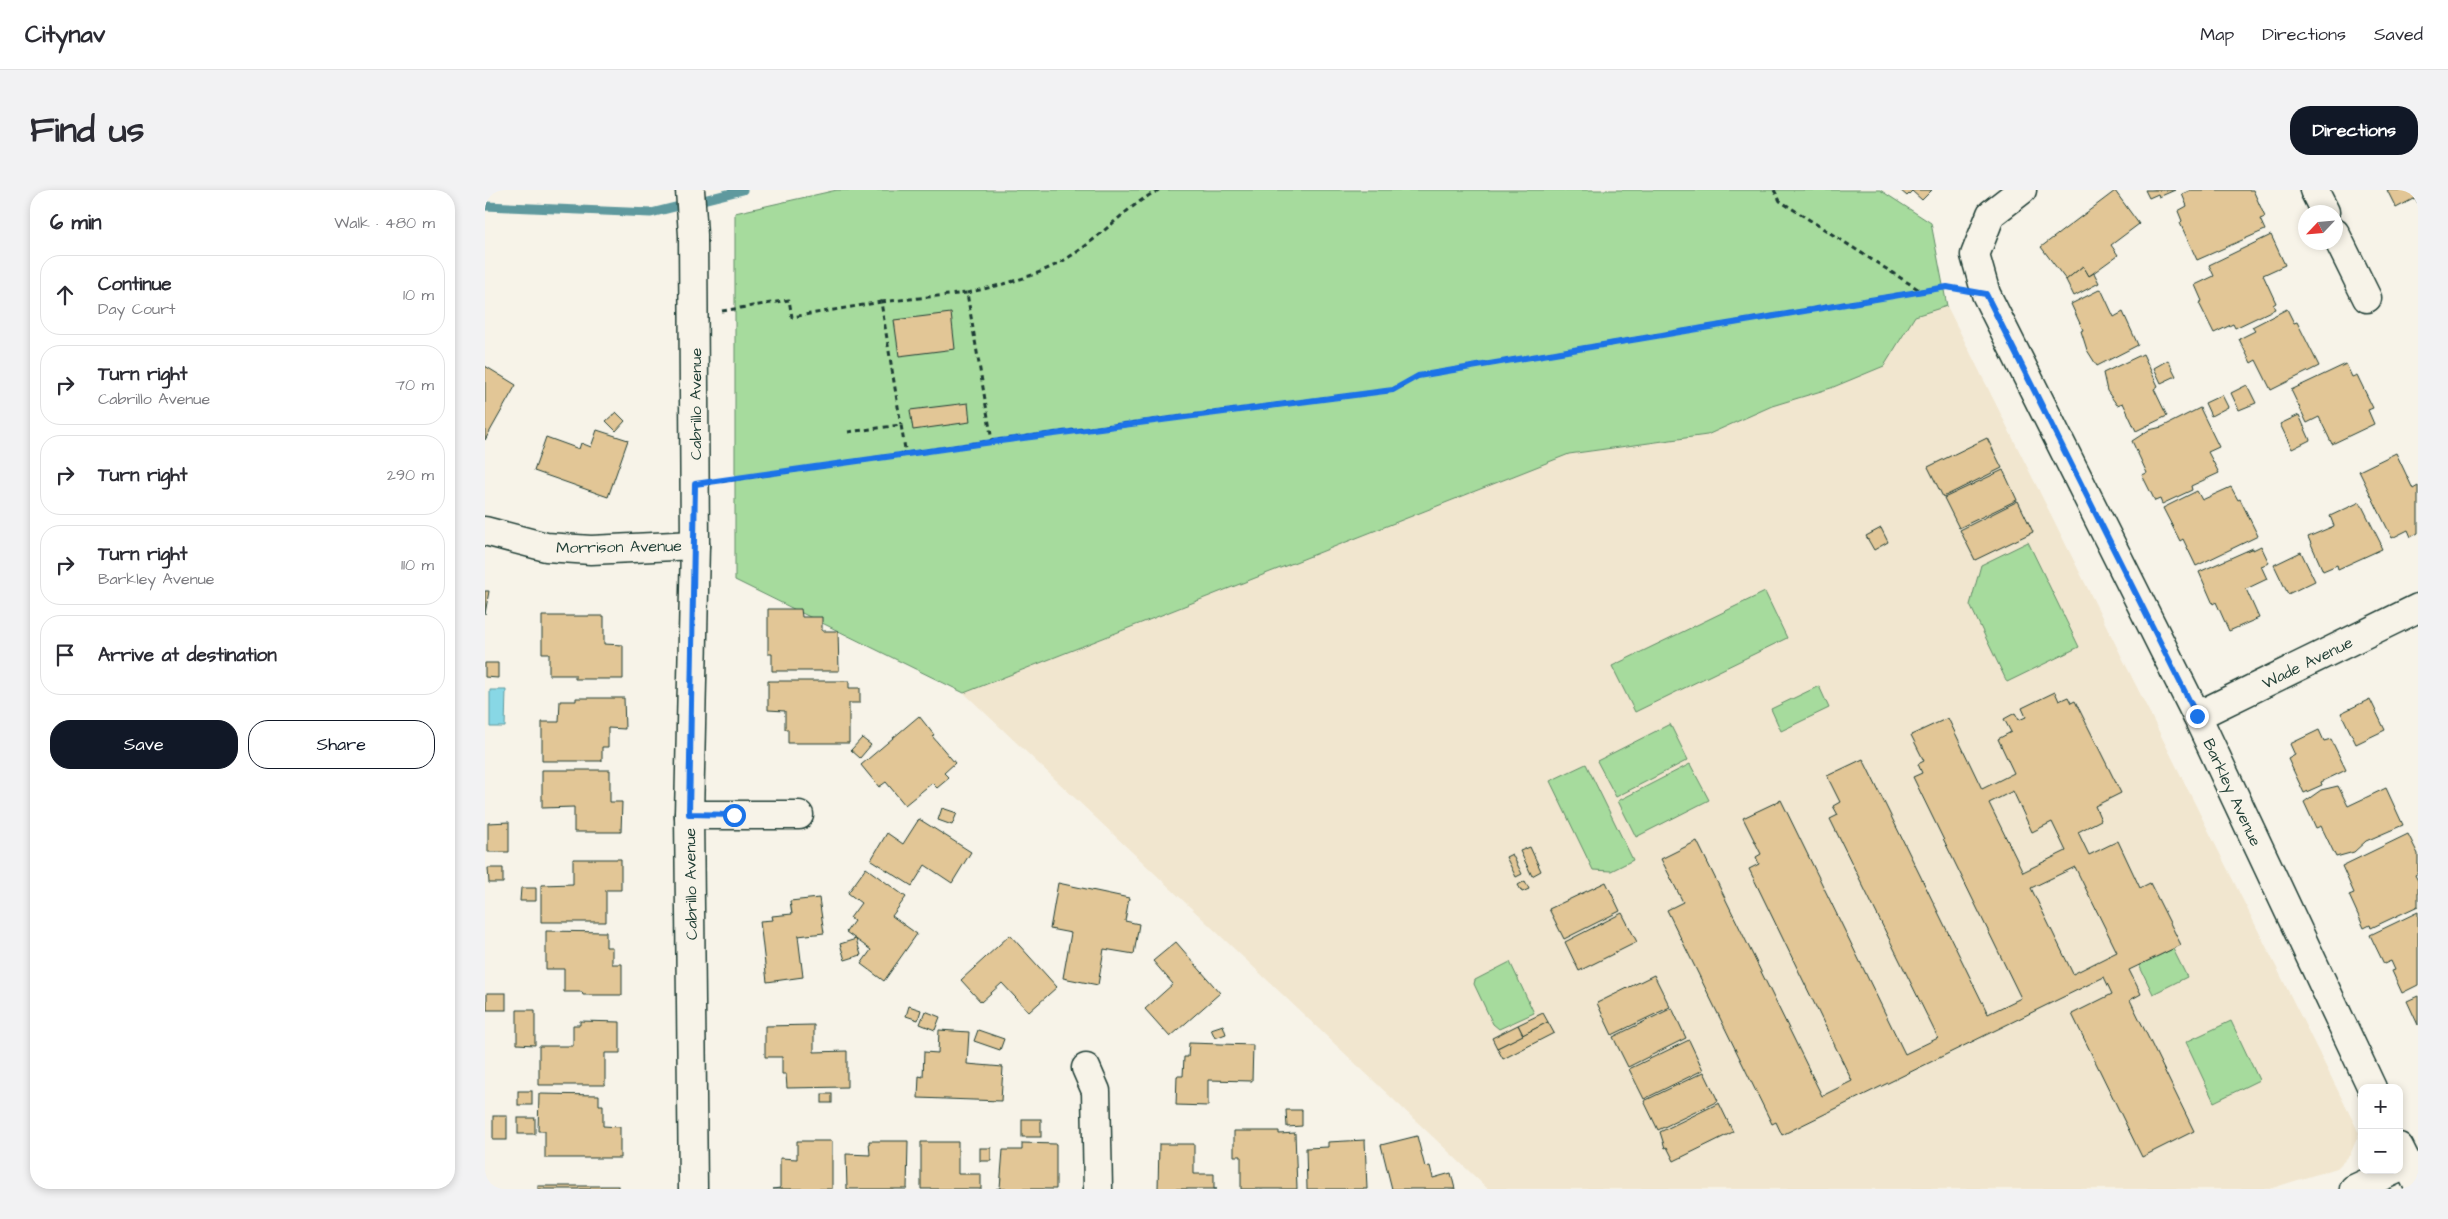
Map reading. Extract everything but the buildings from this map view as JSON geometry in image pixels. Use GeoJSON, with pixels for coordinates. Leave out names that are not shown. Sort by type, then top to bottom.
{"type":"FeatureCollection","features":[{"type":"Feature","properties":{"kind":"street","name":"Cabrillo Avenue"},"geometry":{"type":"LineString","coordinates":[[690,190],[693,235],[695,484],[689,814],[693,1189]]}},
{"type":"Feature","properties":{"kind":"street","name":"Barkley Avenue"},"geometry":{"type":"LineString","coordinates":[[2021,190],[1991,214],[1975,255],[1986,294],[2197,716],[2369,1084]]}},
{"type":"Feature","properties":{"kind":"street"},"geometry":{"type":"LineString","coordinates":[[2314,190],[2322,205]]}},
{"type":"Feature","properties":{"kind":"street"},"geometry":{"type":"LineString","coordinates":[[2343,249],[2367,298]]}},
{"type":"Feature","properties":{"kind":"street","name":"Morrison Avenue"},"geometry":{"type":"LineString","coordinates":[[485,531],[546,547],[591,550],[695,545]]}},
{"type":"Feature","properties":{"kind":"street","name":"Wade Avenue"},"geometry":{"type":"LineString","coordinates":[[2197,716],[2418,608]]}},
{"type":"Feature","properties":{"kind":"street"},"geometry":{"type":"LineString","coordinates":[[689,814],[799,815]]}},
{"type":"Feature","properties":{"kind":"street"},"geometry":{"type":"LineString","coordinates":[[1086,1068],[1096,1091],[1098,1189]]}},
{"type":"Feature","properties":{"kind":"street"},"geometry":{"type":"LineString","coordinates":[[2354,1189],[2404,1167]]}},
{"type":"Feature","properties":{"kind":"path"},"geometry":{"type":"LineString","coordinates":[[694,315],[789,300],[792,317],[881,302],[967,292],[1015,282],[1049,269],[1075,254],[1134,206],[1159,190]]}},
{"type":"Feature","properties":{"kind":"path"},"geometry":{"type":"LineString","coordinates":[[1774,190],[1780,200],[1921,291]]}},
{"type":"Feature","properties":{"kind":"path"},"geometry":{"type":"LineString","coordinates":[[695,484],[992,442],[1393,390],[1418,376],[1947,287],[1986,294]]}},
{"type":"Feature","properties":{"kind":"path"},"geometry":{"type":"LineString","coordinates":[[967,292],[992,442]]}},
{"type":"Feature","properties":{"kind":"path"},"geometry":{"type":"LineString","coordinates":[[881,302],[906,455]]}},
{"type":"Feature","properties":{"kind":"path"},"geometry":{"type":"LineString","coordinates":[[848,432],[901,425]]}},
{"type":"Feature","properties":{"kind":"shaded area"},"geometry":{"type":"Polygon","coordinates":[[[1947,306],[2358,1131],[2350,1155],[2337,1168],[2269,1189],[1488,1189],[964,693],[1569,454],[1707,435],[1772,406],[1831,388],[1884,366],[1915,316],[1947,306]]]}},
{"type":"Feature","properties":{"kind":"green space"},"geometry":{"type":"Polygon","coordinates":[[[837,190],[1880,190],[1931,223],[1947,306],[1915,316],[1884,366],[1831,388],[1772,406],[1707,435],[1569,454],[964,693],[735,580],[735,213],[837,190]]]}},
{"type":"Feature","properties":{"kind":"green space"},"geometry":{"type":"Polygon","coordinates":[[[2028,542],[2079,647],[2007,682],[1970,605],[1981,565],[2028,542]]]}},
{"type":"Feature","properties":{"kind":"green space"},"geometry":{"type":"Polygon","coordinates":[[[1765,592],[1787,638],[1635,712],[1612,666],[1765,592]]]}},
{"type":"Feature","properties":{"kind":"green space"},"geometry":{"type":"Polygon","coordinates":[[[1819,686],[1829,708],[1781,731],[1771,709],[1819,686]]]}},
{"type":"Feature","properties":{"kind":"green space"},"geometry":{"type":"Polygon","coordinates":[[[1670,724],[1688,760],[1616,797],[1597,761],[1670,724]]]}},
{"type":"Feature","properties":{"kind":"green space"},"geometry":{"type":"Polygon","coordinates":[[[1586,764],[1633,860],[1611,871],[1593,870],[1550,781],[1586,764]]]}},
{"type":"Feature","properties":{"kind":"green space"},"geometry":{"type":"Polygon","coordinates":[[[1690,764],[1709,800],[1636,837],[1618,801],[1690,764]]]}},
{"type":"Feature","properties":{"kind":"green space"},"geometry":{"type":"Polygon","coordinates":[[[2173,949],[2187,977],[2153,994],[2139,965],[2173,949]]]}},
{"type":"Feature","properties":{"kind":"green space"},"geometry":{"type":"Polygon","coordinates":[[[1510,962],[1534,1013],[1499,1029],[1493,1024],[1474,984],[1475,980],[1510,962]]]}},
{"type":"Feature","properties":{"kind":"green space"},"geometry":{"type":"Polygon","coordinates":[[[2231,1021],[2259,1080],[2214,1102],[2186,1042],[2231,1021]]]}},
{"type":"Feature","properties":{"kind":"water"},"geometry":{"type":"Polygon","coordinates":[[[490,690],[506,690],[505,727],[490,727],[490,690]]]}},
{"type":"Feature","properties":{"kind":"waterway"},"geometry":{"type":"LineString","coordinates":[[485,206],[651,213],[743,190]]}},
{"type":"Feature","properties":{"kind":"route"},"geometry":{"type":"LineString","coordinates":[[734,815],[689,814],[695,484],[992,442],[1393,390],[1418,376],[1947,287],[1986,294],[2197,716]]}}]}
